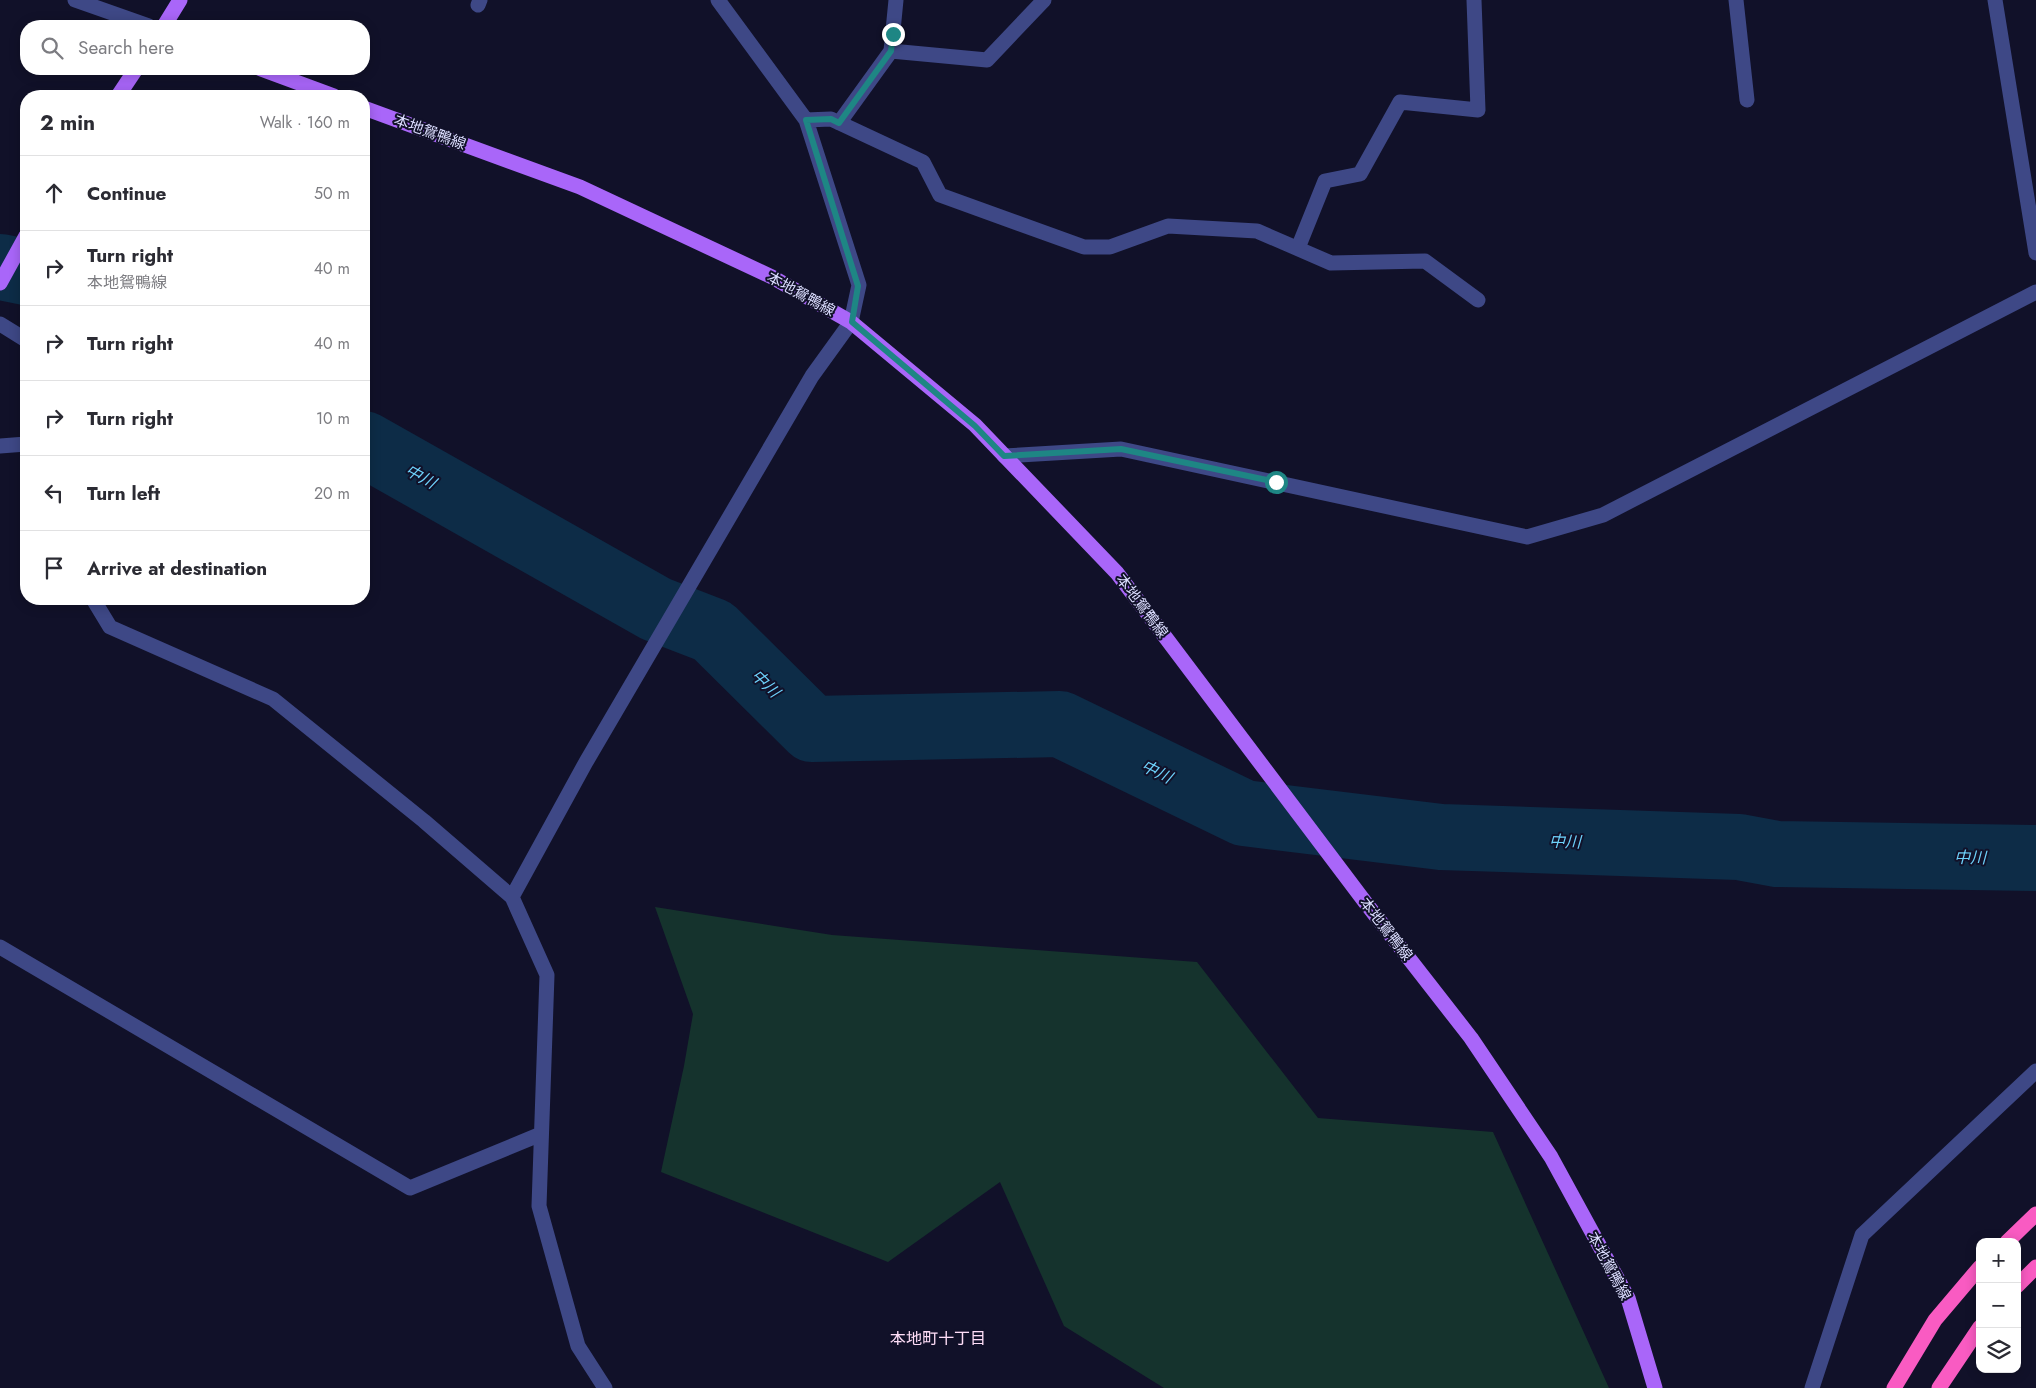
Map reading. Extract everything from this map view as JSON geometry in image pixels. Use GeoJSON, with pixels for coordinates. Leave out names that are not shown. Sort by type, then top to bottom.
{"type":"FeatureCollection","features":[{"type":"Feature","properties":{"kind":"highway"},"geometry":{"type":"LineString","coordinates":[[2011,1238],[2036,1214]]}},
{"type":"Feature","properties":{"kind":"highway"},"geometry":{"type":"LineString","coordinates":[[2020,1283],[2036,1267]]}},
{"type":"Feature","properties":{"kind":"highway"},"geometry":{"type":"LineString","coordinates":[[1894,1388],[1935,1320],[1976,1272]]}},
{"type":"Feature","properties":{"kind":"highway"},"geometry":{"type":"LineString","coordinates":[[1939,1388],[1979,1328]]}},
{"type":"Feature","properties":{"kind":"main road"},"geometry":{"type":"LineString","coordinates":[[168,20],[180,0]]}},
{"type":"Feature","properties":{"kind":"main road"},"geometry":{"type":"LineString","coordinates":[[122,90],[132,75]]}},
{"type":"Feature","properties":{"kind":"main road"},"geometry":{"type":"LineString","coordinates":[[277,75],[318,90]]}},
{"type":"Feature","properties":{"kind":"main road","name":"本地鴛鴨線"},"geometry":{"type":"LineString","coordinates":[[370,110],[580,188],[772,277],[852,322],[975,426],[1117,573],[1280,791],[1470,1038],[1551,1157],[1628,1298],[1655,1388]]}},
{"type":"Feature","properties":{"kind":"main road"},"geometry":{"type":"LineString","coordinates":[[0,283],[20,247]]}},
{"type":"Feature","properties":{"kind":"street"},"geometry":{"type":"LineString","coordinates":[[74,0],[132,20]]}},
{"type":"Feature","properties":{"kind":"street"},"geometry":{"type":"LineString","coordinates":[[512,897],[586,762],[812,376],[852,322],[858,286],[806,120],[718,0]]}},
{"type":"Feature","properties":{"kind":"street"},"geometry":{"type":"LineString","coordinates":[[839,123],[891,51],[896,0]]}},
{"type":"Feature","properties":{"kind":"street"},"geometry":{"type":"LineString","coordinates":[[891,51],[987,60],[1044,0]]}},
{"type":"Feature","properties":{"kind":"street"},"geometry":{"type":"LineString","coordinates":[[1298,248],[1325,181],[1360,174],[1400,102],[1478,110],[1474,0]]}},
{"type":"Feature","properties":{"kind":"street"},"geometry":{"type":"LineString","coordinates":[[1736,0],[1747,100]]}},
{"type":"Feature","properties":{"kind":"street"},"geometry":{"type":"LineString","coordinates":[[1995,0],[2036,253]]}},
{"type":"Feature","properties":{"kind":"street"},"geometry":{"type":"LineString","coordinates":[[806,120],[831,119],[923,162],[940,196],[1084,247],[1110,247],[1168,226],[1257,231],[1331,263],[1425,262],[1478,300]]}},
{"type":"Feature","properties":{"kind":"street"},"geometry":{"type":"LineString","coordinates":[[1004,456],[1121,449],[1527,537],[1603,515],[2036,292]]}},
{"type":"Feature","properties":{"kind":"street"},"geometry":{"type":"LineString","coordinates":[[0,324],[20,336]]}},
{"type":"Feature","properties":{"kind":"street"},"geometry":{"type":"LineString","coordinates":[[0,446],[20,444]]}},
{"type":"Feature","properties":{"kind":"street"},"geometry":{"type":"LineString","coordinates":[[98,605],[110,626],[274,699],[424,821],[512,897],[547,975],[539,1206],[578,1346],[604,1388]]}},
{"type":"Feature","properties":{"kind":"street"},"geometry":{"type":"LineString","coordinates":[[0,947],[410,1188],[541,1134]]}},
{"type":"Feature","properties":{"kind":"street"},"geometry":{"type":"LineString","coordinates":[[1812,1388],[1862,1235],[2036,1071]]}},
{"type":"Feature","properties":{"kind":"green space"},"geometry":{"type":"Polygon","coordinates":[[[655,907],[832,935],[1197,962],[1318,1118],[1493,1132],[1609,1388],[1164,1388],[1064,1326],[1000,1182],[888,1262],[661,1172],[684,1066],[693,1014],[655,907]]]}},
{"type":"Feature","properties":{"kind":"waterway","name":"中川"},"geometry":{"type":"LineString","coordinates":[[0,267],[20,271]]}},
{"type":"Feature","properties":{"kind":"waterway","name":"中川"},"geometry":{"type":"LineString","coordinates":[[370,447],[656,609],[713,631],[812,729],[1060,724],[1244,813],[1441,837],[1739,847],[1777,854],[2036,858]]}},
{"type":"Feature","properties":{"kind":"district","name":"本地町十丁目"},"geometry":{"type":"Point","coordinates":[938,1338]}},
{"type":"Feature","properties":{"kind":"route"},"geometry":{"type":"LineString","coordinates":[[893,34],[891,51],[839,123],[831,119],[806,120],[858,286],[852,322],[975,426],[1004,456],[1121,449],[1276,482]]}}]}
